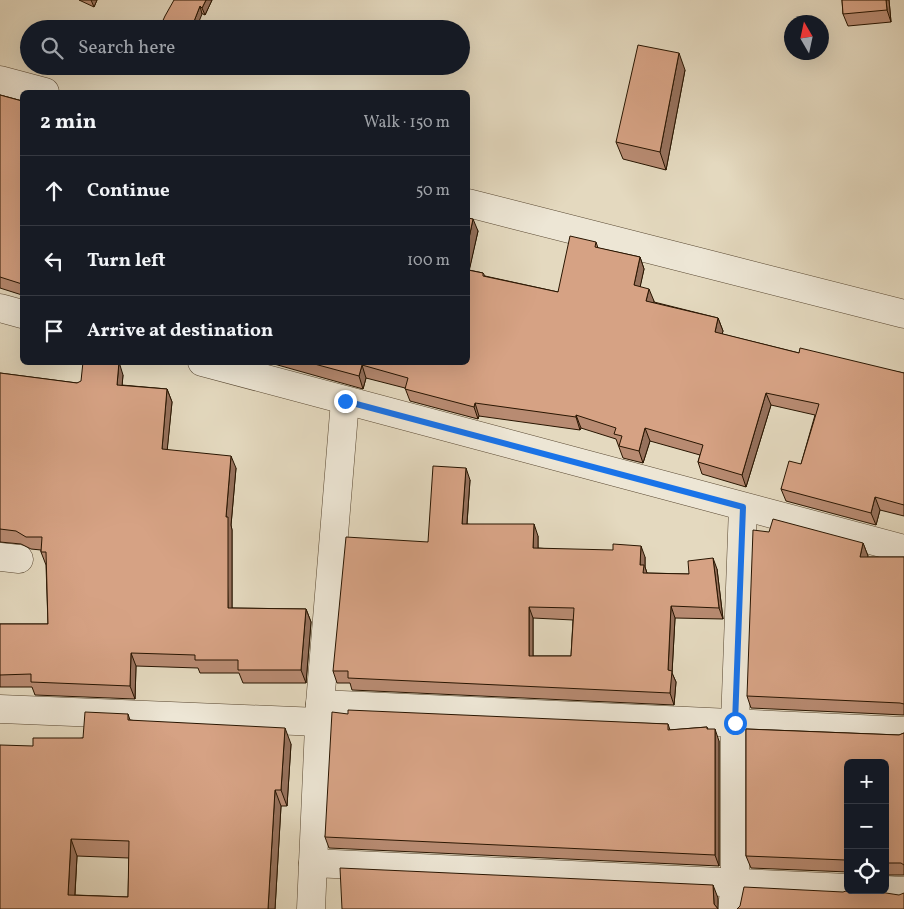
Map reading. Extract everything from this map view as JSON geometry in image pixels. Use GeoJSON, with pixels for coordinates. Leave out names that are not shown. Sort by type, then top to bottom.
{"type":"FeatureCollection","features":[{"type":"Feature","properties":{"kind":"street"},"geometry":{"type":"LineString","coordinates":[[0,80],[38,90]]}},
{"type":"Feature","properties":{"kind":"street"},"geometry":{"type":"LineString","coordinates":[[470,204],[904,314]]}},
{"type":"Feature","properties":{"kind":"street"},"geometry":{"type":"LineString","coordinates":[[0,308],[20,313]]}},
{"type":"Feature","properties":{"kind":"street"},"geometry":{"type":"LineString","coordinates":[[213,365],[904,549]]}},
{"type":"Feature","properties":{"kind":"street"},"geometry":{"type":"LineString","coordinates":[[311,909],[319,713],[345,401]]}},
{"type":"Feature","properties":{"kind":"street"},"geometry":{"type":"LineString","coordinates":[[734,896],[735,723],[743,507]]}},
{"type":"Feature","properties":{"kind":"street"},"geometry":{"type":"LineString","coordinates":[[0,708],[319,713],[735,723],[904,731]]}},
{"type":"Feature","properties":{"kind":"street"},"geometry":{"type":"LineString","coordinates":[[313,863],[734,896],[844,888]]}},
{"type":"Feature","properties":{"kind":"street"},"geometry":{"type":"LineString","coordinates":[[889,890],[904,890]]}},
{"type":"Feature","properties":{"kind":"building"},"geometry":{"type":"Polygon","coordinates":[[[174,0],[206,0],[202,8],[200,6],[195,20],[163,20],[174,0]]]}},
{"type":"Feature","properties":{"kind":"building"},"geometry":{"type":"Polygon","coordinates":[[[842,0],[886,0],[887,10],[843,14],[842,0]]]}},
{"type":"Feature","properties":{"kind":"building"},"geometry":{"type":"Polygon","coordinates":[[[638,45],[679,53],[660,152],[616,142],[638,45]]]}},
{"type":"Feature","properties":{"kind":"building"},"geometry":{"type":"Polygon","coordinates":[[[0,95],[20,100],[20,283],[0,277],[0,95]]]}},
{"type":"Feature","properties":{"kind":"building"},"geometry":{"type":"Polygon","coordinates":[[[470,218],[473,219],[470,233],[470,218]]]}},
{"type":"Feature","properties":{"kind":"building"},"geometry":{"type":"Polygon","coordinates":[[[570,236],[596,242],[595,247],[640,257],[634,285],[649,289],[646,301],[718,318],[715,332],[799,353],[800,348],[904,373],[904,505],[875,497],[871,513],[781,489],[789,461],[801,464],[819,404],[766,393],[742,475],[698,462],[703,445],[645,428],[639,451],[619,446],[622,436],[614,434],[616,428],[576,415],[576,417],[475,403],[474,407],[405,389],[408,378],[362,365],[470,365],[470,270],[483,273],[483,276],[558,292],[570,236]]]}},
{"type":"Feature","properties":{"kind":"building"},"geometry":{"type":"Polygon","coordinates":[[[83,365],[119,365],[117,385],[167,389],[162,449],[231,456],[226,517],[228,517],[228,608],[306,609],[301,670],[238,670],[238,660],[195,660],[195,655],[131,653],[130,686],[31,682],[31,674],[0,675],[0,624],[48,624],[46,552],[41,552],[42,537],[26,537],[16,531],[0,529],[0,373],[77,383],[81,381],[83,365]]]}},
{"type":"Feature","properties":{"kind":"building"},"geometry":{"type":"Polygon","coordinates":[[[318,365],[362,365],[359,376],[318,365]]]}},
{"type":"Feature","properties":{"kind":"building"},"geometry":{"type":"Polygon","coordinates":[[[433,466],[466,468],[462,524],[534,524],[533,548],[613,550],[613,544],[641,546],[640,565],[644,565],[643,573],[689,574],[688,561],[713,558],[719,608],[671,606],[668,670],[672,671],[670,693],[348,678],[348,671],[333,671],[346,537],[428,542],[433,466]],[[529,607],[529,656],[571,656],[574,608],[529,607]]]}},
{"type":"Feature","properties":{"kind":"building"},"geometry":{"type":"Polygon","coordinates":[[[773,519],[863,543],[860,557],[904,557],[904,704],[747,696],[753,530],[769,532],[773,519]]]}},
{"type":"Feature","properties":{"kind":"building"},"geometry":{"type":"Polygon","coordinates":[[[348,710],[668,724],[668,730],[707,727],[707,729],[715,729],[715,855],[325,837],[332,712],[348,714],[348,710]]]}},
{"type":"Feature","properties":{"kind":"building"},"geometry":{"type":"Polygon","coordinates":[[[85,712],[128,714],[128,720],[285,728],[281,790],[275,790],[268,909],[0,909],[0,745],[33,746],[33,738],[83,738],[85,712]],[[71,839],[68,895],[128,897],[129,841],[71,839]]]}},
{"type":"Feature","properties":{"kind":"building"},"geometry":{"type":"Polygon","coordinates":[[[746,729],[899,735],[904,733],[904,865],[901,863],[889,863],[889,759],[844,759],[844,860],[746,856],[746,729]]]}},
{"type":"Feature","properties":{"kind":"building"},"geometry":{"type":"Polygon","coordinates":[[[340,868],[713,885],[714,904],[718,909],[342,909],[340,868]]]}},
{"type":"Feature","properties":{"kind":"building"},"geometry":{"type":"Polygon","coordinates":[[[744,887],[844,892],[844,894],[899,895],[904,893],[904,909],[737,909],[740,906],[744,887]]]}},
{"type":"Feature","properties":{"kind":"route"},"geometry":{"type":"LineString","coordinates":[[345,401],[743,507],[735,723]]}}]}
